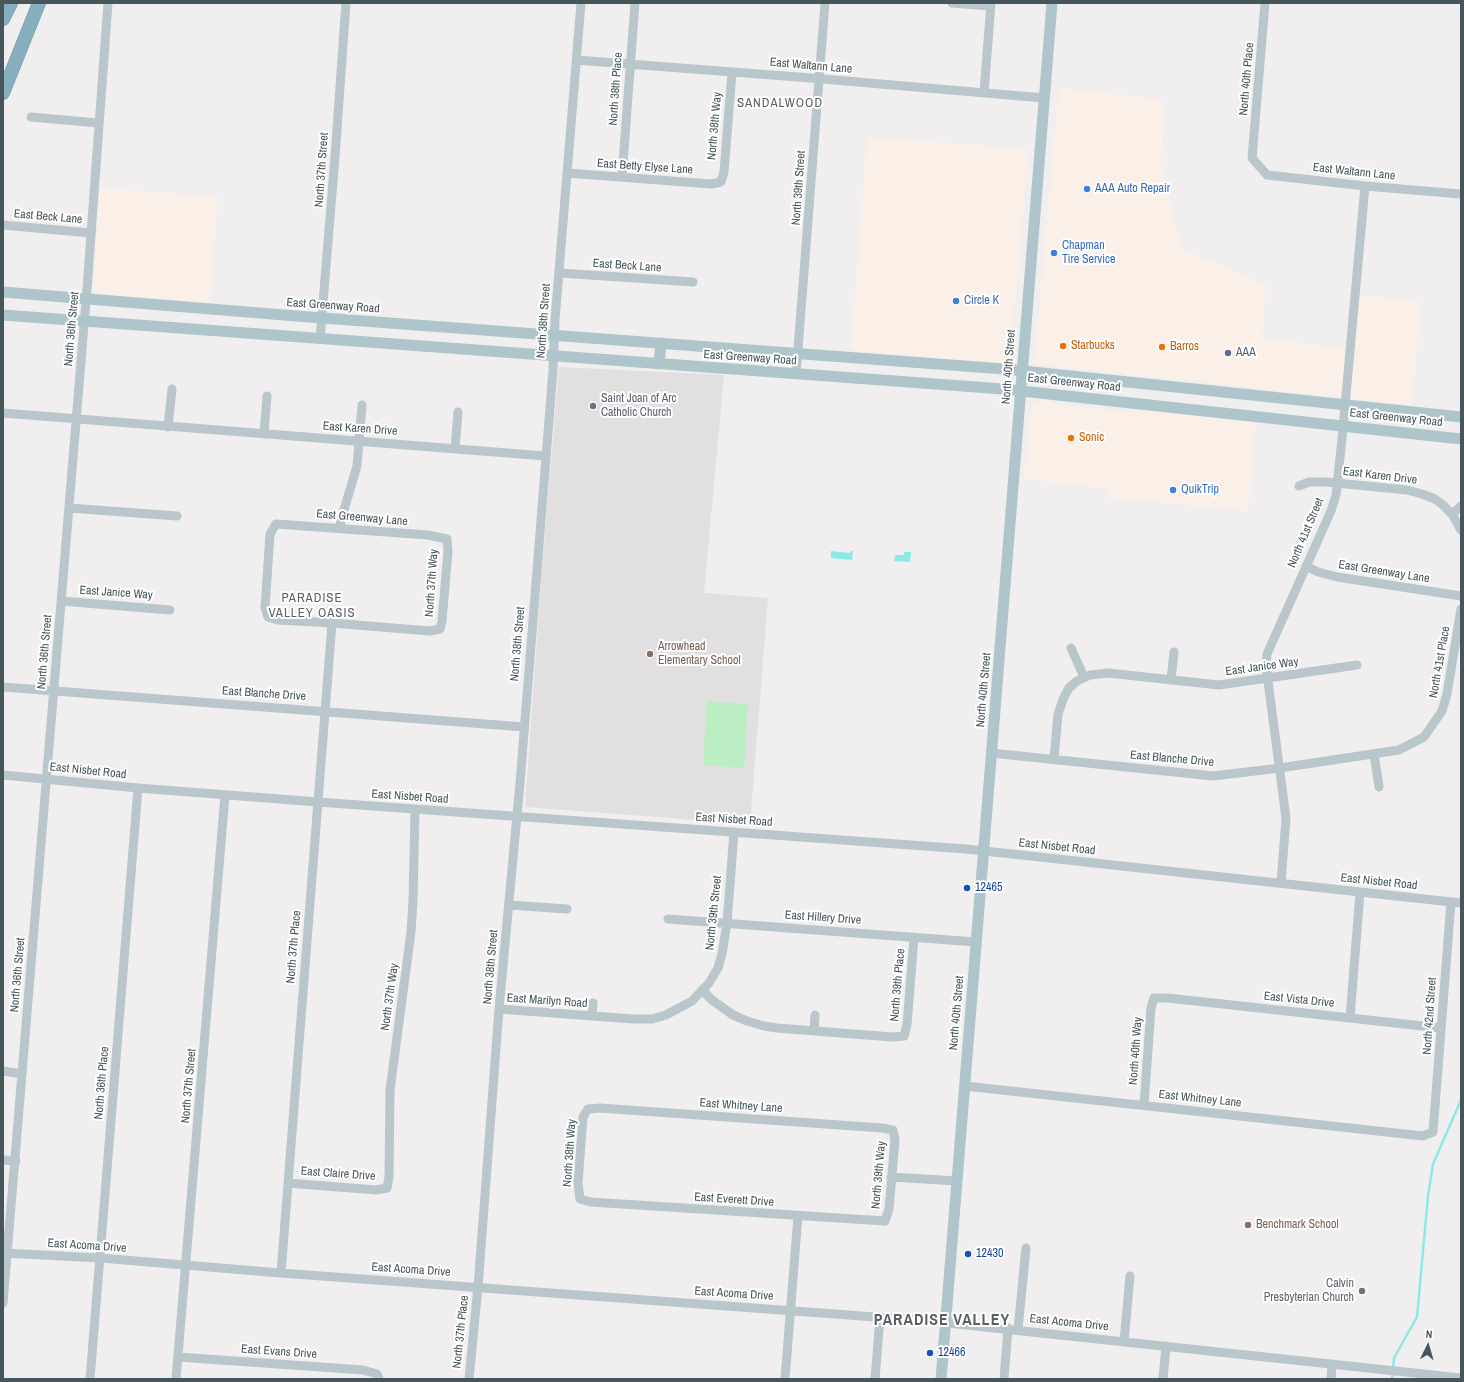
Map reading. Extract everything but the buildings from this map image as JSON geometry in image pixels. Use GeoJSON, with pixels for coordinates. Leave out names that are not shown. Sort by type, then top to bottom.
{"type":"FeatureCollection","features":[{"type":"Feature","properties":{"kind":"highway"},"geometry":{"type":"LineString","coordinates":[[3,19],[11,3]]}},
{"type":"Feature","properties":{"kind":"highway"},"geometry":{"type":"LineString","coordinates":[[3,93],[39,3]]}},
{"type":"Feature","properties":{"kind":"main road","name":"North 40th Street"},"geometry":{"type":"LineString","coordinates":[[941,1379],[1052,3]]}},
{"type":"Feature","properties":{"kind":"main road","name":"East Greenway Road"},"geometry":{"type":"LineString","coordinates":[[3,292],[86,300],[1022,371],[1461,417]]}},
{"type":"Feature","properties":{"kind":"main road","name":"East Greenway Road"},"geometry":{"type":"LineString","coordinates":[[3,315],[1020,391],[1461,439]]}},
{"type":"Feature","properties":{"kind":"main road"},"geometry":{"type":"LineString","coordinates":[[659,364],[661,343]]}},
{"type":"Feature","properties":{"kind":"street","name":"North 36th Street"},"geometry":{"type":"LineString","coordinates":[[3,1303],[5,1253],[16,1161],[53,691],[86,300],[108,3]]}},
{"type":"Feature","properties":{"kind":"street","name":"North 37th Street"},"geometry":{"type":"LineString","coordinates":[[320,339],[346,3]]}},
{"type":"Feature","properties":{"kind":"street","name":"North 38th Street"},"geometry":{"type":"LineString","coordinates":[[478,1287],[499,1009],[517,816],[581,3]]}},
{"type":"Feature","properties":{"kind":"street","name":"North 38th Place"},"geometry":{"type":"LineString","coordinates":[[622,177],[635,3]]}},
{"type":"Feature","properties":{"kind":"street","name":"North 39th Street"},"geometry":{"type":"LineString","coordinates":[[796,374],[825,3]]}},
{"type":"Feature","properties":{"kind":"street"},"geometry":{"type":"LineString","coordinates":[[952,3],[991,5],[984,93]]}},
{"type":"Feature","properties":{"kind":"street","name":"North 40th Place"},"geometry":{"type":"LineString","coordinates":[[1252,158],[1265,3]]}},
{"type":"Feature","properties":{"kind":"street","name":"East Waltann Lane"},"geometry":{"type":"LineString","coordinates":[[576,60],[819,78],[1044,98]]}},
{"type":"Feature","properties":{"kind":"street","name":"North 38th Way"},"geometry":{"type":"LineString","coordinates":[[721,182],[724,172],[732,72]]}},
{"type":"Feature","properties":{"kind":"street"},"geometry":{"type":"LineString","coordinates":[[31,117],[98,123]]}},
{"type":"Feature","properties":{"kind":"street","name":"East Waltann Lane"},"geometry":{"type":"LineString","coordinates":[[1252,158],[1267,175],[1365,186],[1461,194]]}},
{"type":"Feature","properties":{"kind":"street","name":"East Betty Elyse Lane"},"geometry":{"type":"LineString","coordinates":[[567,174],[711,184],[721,182]]}},
{"type":"Feature","properties":{"kind":"street","name":"North 41st Street"},"geometry":{"type":"LineString","coordinates":[[1281,883],[1286,818],[1267,678],[1267,654],[1331,511],[1336,495],[1365,186]]}},
{"type":"Feature","properties":{"kind":"street","name":"East Beck Lane"},"geometry":{"type":"LineString","coordinates":[[3,226],[90,233]]}},
{"type":"Feature","properties":{"kind":"street","name":"East Beck Lane"},"geometry":{"type":"LineString","coordinates":[[560,273],[693,282]]}},
{"type":"Feature","properties":{"kind":"street"},"geometry":{"type":"LineString","coordinates":[[168,427],[172,389]]}},
{"type":"Feature","properties":{"kind":"street"},"geometry":{"type":"LineString","coordinates":[[264,434],[267,396]]}},
{"type":"Feature","properties":{"kind":"street"},"geometry":{"type":"LineString","coordinates":[[340,528],[357,466],[362,405]]}},
{"type":"Feature","properties":{"kind":"street"},"geometry":{"type":"LineString","coordinates":[[455,449],[458,412]]}},
{"type":"Feature","properties":{"kind":"street","name":"East Karen Drive"},"geometry":{"type":"LineString","coordinates":[[3,413],[76,420],[545,456]]}},
{"type":"Feature","properties":{"kind":"street","name":"East Karen Drive"},"geometry":{"type":"LineString","coordinates":[[1299,486],[1309,482],[1337,483],[1407,490],[1435,499],[1452,514]]}},
{"type":"Feature","properties":{"kind":"street"},"geometry":{"type":"LineString","coordinates":[[1461,506],[1452,514],[1461,530]]}},
{"type":"Feature","properties":{"kind":"street"},"geometry":{"type":"LineString","coordinates":[[69,508],[177,516]]}},
{"type":"Feature","properties":{"kind":"street","name":"East Greenway Lane"},"geometry":{"type":"LineString","coordinates":[[332,622],[278,620],[268,616],[265,608],[270,534],[276,524],[428,535],[447,539]]}},
{"type":"Feature","properties":{"kind":"street","name":"North 37th Way"},"geometry":{"type":"LineString","coordinates":[[332,622],[430,631],[440,629],[448,551],[447,539]]}},
{"type":"Feature","properties":{"kind":"street","name":"East Greenway Lane"},"geometry":{"type":"LineString","coordinates":[[1306,566],[1318,572],[1337,577],[1461,596]]}},
{"type":"Feature","properties":{"kind":"street","name":"East Janice Way"},"geometry":{"type":"LineString","coordinates":[[61,601],[170,610]]}},
{"type":"Feature","properties":{"kind":"street","name":"North 41st Place"},"geometry":{"type":"LineString","coordinates":[[1424,737],[1442,712],[1457,657],[1461,609]]}},
{"type":"Feature","properties":{"kind":"street","name":"North 37th Place"},"geometry":{"type":"LineString","coordinates":[[281,1273],[332,622]]}},
{"type":"Feature","properties":{"kind":"street"},"geometry":{"type":"LineString","coordinates":[[1054,759],[1060,707],[1069,688],[1084,677],[1071,648]]}},
{"type":"Feature","properties":{"kind":"street"},"geometry":{"type":"LineString","coordinates":[[1171,680],[1174,652]]}},
{"type":"Feature","properties":{"kind":"street","name":"East Janice Way"},"geometry":{"type":"LineString","coordinates":[[1084,677],[1097,673],[1108,673],[1220,684],[1357,665]]}},
{"type":"Feature","properties":{"kind":"street","name":"East Blanche Drive"},"geometry":{"type":"LineString","coordinates":[[3,687],[524,727]]}},
{"type":"Feature","properties":{"kind":"street","name":"East Blanche Drive"},"geometry":{"type":"LineString","coordinates":[[991,753],[1213,776],[1280,768],[1399,750],[1424,737]]}},
{"type":"Feature","properties":{"kind":"street"},"geometry":{"type":"LineString","coordinates":[[1374,754],[1379,787]]}},
{"type":"Feature","properties":{"kind":"street","name":"East Nisbet Road"},"geometry":{"type":"LineString","coordinates":[[3,775],[138,788],[415,810],[517,816],[983,851],[1461,903]]}},
{"type":"Feature","properties":{"kind":"street","name":"North 36th Place"},"geometry":{"type":"LineString","coordinates":[[90,1379],[138,788]]}},
{"type":"Feature","properties":{"kind":"street","name":"North 37th Street"},"geometry":{"type":"LineString","coordinates":[[176,1379],[225,795]]}},
{"type":"Feature","properties":{"kind":"street","name":"North 37th Way"},"geometry":{"type":"LineString","coordinates":[[387,1188],[389,1177],[390,1090],[412,916],[415,810]]}},
{"type":"Feature","properties":{"kind":"street","name":"North 39th Street"},"geometry":{"type":"LineString","coordinates":[[702,990],[709,983],[718,968],[722,954],[727,923],[734,832]]}},
{"type":"Feature","properties":{"kind":"street"},"geometry":{"type":"LineString","coordinates":[[1350,1018],[1360,892]]}},
{"type":"Feature","properties":{"kind":"street","name":"North 42nd Street"},"geometry":{"type":"LineString","coordinates":[[1433,1132],[1451,902]]}},
{"type":"Feature","properties":{"kind":"street"},"geometry":{"type":"LineString","coordinates":[[508,905],[567,909]]}},
{"type":"Feature","properties":{"kind":"street","name":"East Hillery Drive"},"geometry":{"type":"LineString","coordinates":[[668,919],[976,942]]}},
{"type":"Feature","properties":{"kind":"street","name":"North 39th Place"},"geometry":{"type":"LineString","coordinates":[[814,1030],[904,1036],[907,1025],[914,937]]}},
{"type":"Feature","properties":{"kind":"street"},"geometry":{"type":"LineString","coordinates":[[702,990],[712,1000],[733,1015],[747,1021],[777,1028],[814,1030],[815,1015]]}},
{"type":"Feature","properties":{"kind":"street","name":"East Marilyn Road"},"geometry":{"type":"LineString","coordinates":[[499,1009],[633,1019],[652,1019],[666,1015],[692,1001],[702,990]]}},
{"type":"Feature","properties":{"kind":"street","name":"East Vista Drive"},"geometry":{"type":"LineString","coordinates":[[1154,998],[1168,998],[1441,1028]]}},
{"type":"Feature","properties":{"kind":"street","name":"North 40th Way"},"geometry":{"type":"LineString","coordinates":[[1144,1105],[1151,1008],[1154,998]]}},
{"type":"Feature","properties":{"kind":"street","name":"East Marilyn Road"},"geometry":{"type":"LineString","coordinates":[[592,1016],[593,1003]]}},
{"type":"Feature","properties":{"kind":"street"},"geometry":{"type":"LineString","coordinates":[[3,1071],[22,1074]]}},
{"type":"Feature","properties":{"kind":"street","name":"East Whitney Lane"},"geometry":{"type":"LineString","coordinates":[[965,1086],[1423,1136],[1433,1132]]}},
{"type":"Feature","properties":{"kind":"street","name":"East Whitney Lane"},"geometry":{"type":"LineString","coordinates":[[588,1109],[608,1108],[893,1130]]}},
{"type":"Feature","properties":{"kind":"street","name":"North 38th Way"},"geometry":{"type":"LineString","coordinates":[[580,1199],[578,1183],[583,1117],[588,1109]]}},
{"type":"Feature","properties":{"kind":"street","name":"North 39th Way"},"geometry":{"type":"LineString","coordinates":[[886,1221],[889,1209],[895,1140],[893,1130]]}},
{"type":"Feature","properties":{"kind":"street"},"geometry":{"type":"LineString","coordinates":[[3,1160],[16,1161]]}},
{"type":"Feature","properties":{"kind":"street"},"geometry":{"type":"LineString","coordinates":[[891,1177],[957,1181]]}},
{"type":"Feature","properties":{"kind":"street","name":"East Claire Drive"},"geometry":{"type":"LineString","coordinates":[[288,1182],[376,1190],[387,1188]]}},
{"type":"Feature","properties":{"kind":"street","name":"East Everett Drive"},"geometry":{"type":"LineString","coordinates":[[580,1199],[591,1202],[886,1221]]}},
{"type":"Feature","properties":{"kind":"street"},"geometry":{"type":"LineString","coordinates":[[785,1379],[798,1216]]}},
{"type":"Feature","properties":{"kind":"street"},"geometry":{"type":"LineString","coordinates":[[1018,1329],[1026,1248]]}},
{"type":"Feature","properties":{"kind":"street","name":"East Acoma Drive"},"geometry":{"type":"LineString","coordinates":[[5,1253],[100,1258],[186,1266],[945,1322],[1378,1369],[1411,1375],[1461,1378]]}},
{"type":"Feature","properties":{"kind":"street"},"geometry":{"type":"LineString","coordinates":[[1124,1341],[1130,1276]]}},
{"type":"Feature","properties":{"kind":"street","name":"North 37th Place"},"geometry":{"type":"LineString","coordinates":[[472,1379],[478,1287]]}},
{"type":"Feature","properties":{"kind":"street"},"geometry":{"type":"LineString","coordinates":[[875,1379],[880,1317]]}},
{"type":"Feature","properties":{"kind":"street"},"geometry":{"type":"LineString","coordinates":[[1004,1379],[1008,1328]]}},
{"type":"Feature","properties":{"kind":"street"},"geometry":{"type":"LineString","coordinates":[[1163,1379],[1166,1346]]}},
{"type":"Feature","properties":{"kind":"street","name":"East Evans Drive"},"geometry":{"type":"LineString","coordinates":[[178,1356],[363,1370],[378,1377]]}},
{"type":"Feature","properties":{"kind":"street"},"geometry":{"type":"LineString","coordinates":[[1331,1379],[1332,1364]]}},
{"type":"Feature","properties":{"kind":"shaded area"},"geometry":{"type":"Polygon","coordinates":[[[1059,88],[1164,100],[1161,162],[1181,249],[1266,285],[1262,339],[1355,349],[1359,295],[1418,302],[1420,307],[1412,405],[1034,364],[1059,88]]]}},
{"type":"Feature","properties":{"kind":"shaded area"},"geometry":{"type":"Polygon","coordinates":[[[867,137],[1027,149],[1022,224],[1010,354],[1000,363],[851,350],[867,137]]]}},
{"type":"Feature","properties":{"kind":"shaded area"},"geometry":{"type":"Polygon","coordinates":[[[99,188],[218,197],[209,304],[105,296],[96,292],[94,286],[99,188]]]}},
{"type":"Feature","properties":{"kind":"shaded area"},"geometry":{"type":"Polygon","coordinates":[[[559,367],[724,375],[704,593],[768,598],[750,824],[525,807],[541,581],[559,367]]]}},
{"type":"Feature","properties":{"kind":"shaded area"},"geometry":{"type":"Polygon","coordinates":[[[1043,399],[1073,407],[1126,412],[1155,411],[1255,423],[1248,511],[1106,497],[1106,489],[1024,479],[1031,408],[1033,404],[1043,399]]]}},
{"type":"Feature","properties":{"kind":"green space"},"geometry":{"type":"Polygon","coordinates":[[[707,701],[748,704],[744,768],[703,765],[707,701]]]}},
{"type":"Feature","properties":{"kind":"water"},"geometry":{"type":"Polygon","coordinates":[[[831,551],[850,553],[853,551],[852,560],[831,558],[831,551]]]}},
{"type":"Feature","properties":{"kind":"water"},"geometry":{"type":"Polygon","coordinates":[[[904,552],[911,552],[910,562],[894,561],[895,555],[904,555],[904,552]]]}},
{"type":"Feature","properties":{"kind":"waterway"},"geometry":{"type":"LineString","coordinates":[[1392,1379],[1394,1358],[1417,1317],[1428,1196],[1433,1164],[1461,1100]]}},
{"type":"Feature","properties":{"kind":"place","name":"AAA Auto Repair"},"geometry":{"type":"Point","coordinates":[1087,189]}},
{"type":"Feature","properties":{"kind":"place","name":"Chapman Tire Service"},"geometry":{"type":"Point","coordinates":[1054,253]}},
{"type":"Feature","properties":{"kind":"place","name":"Circle K"},"geometry":{"type":"Point","coordinates":[956,301]}},
{"type":"Feature","properties":{"kind":"place","name":"Starbucks"},"geometry":{"type":"Point","coordinates":[1063,346]}},
{"type":"Feature","properties":{"kind":"place","name":"Barros"},"geometry":{"type":"Point","coordinates":[1162,347]}},
{"type":"Feature","properties":{"kind":"place","name":"AAA"},"geometry":{"type":"Point","coordinates":[1228,353]}},
{"type":"Feature","properties":{"kind":"place","name":"Saint Joan of Arc Catholic Church"},"geometry":{"type":"Point","coordinates":[593,406]}},
{"type":"Feature","properties":{"kind":"place","name":"Sonic"},"geometry":{"type":"Point","coordinates":[1071,438]}},
{"type":"Feature","properties":{"kind":"place","name":"QuikTrip"},"geometry":{"type":"Point","coordinates":[1173,490]}},
{"type":"Feature","properties":{"kind":"place","name":"Arrowhead Elementary School"},"geometry":{"type":"Point","coordinates":[650,654]}},
{"type":"Feature","properties":{"kind":"place","name":"12465"},"geometry":{"type":"Point","coordinates":[967,888]}},
{"type":"Feature","properties":{"kind":"place","name":"Benchmark School"},"geometry":{"type":"Point","coordinates":[1248,1225]}},
{"type":"Feature","properties":{"kind":"place","name":"12430"},"geometry":{"type":"Point","coordinates":[968,1254]}},
{"type":"Feature","properties":{"kind":"place","name":"Calvin Presbyterian Church"},"geometry":{"type":"Point","coordinates":[1362,1291]}},
{"type":"Feature","properties":{"kind":"place","name":"12466"},"geometry":{"type":"Point","coordinates":[930,1353]}},
{"type":"Feature","properties":{"kind":"district","name":"SANDALWOOD"},"geometry":{"type":"Point","coordinates":[780,104]}},
{"type":"Feature","properties":{"kind":"district","name":"PARADISE VALLEY OASIS"},"geometry":{"type":"Point","coordinates":[312,606]}},
{"type":"Feature","properties":{"kind":"district","name":"PARADISE VALLEY"},"geometry":{"type":"Point","coordinates":[942,1321]}}]}
